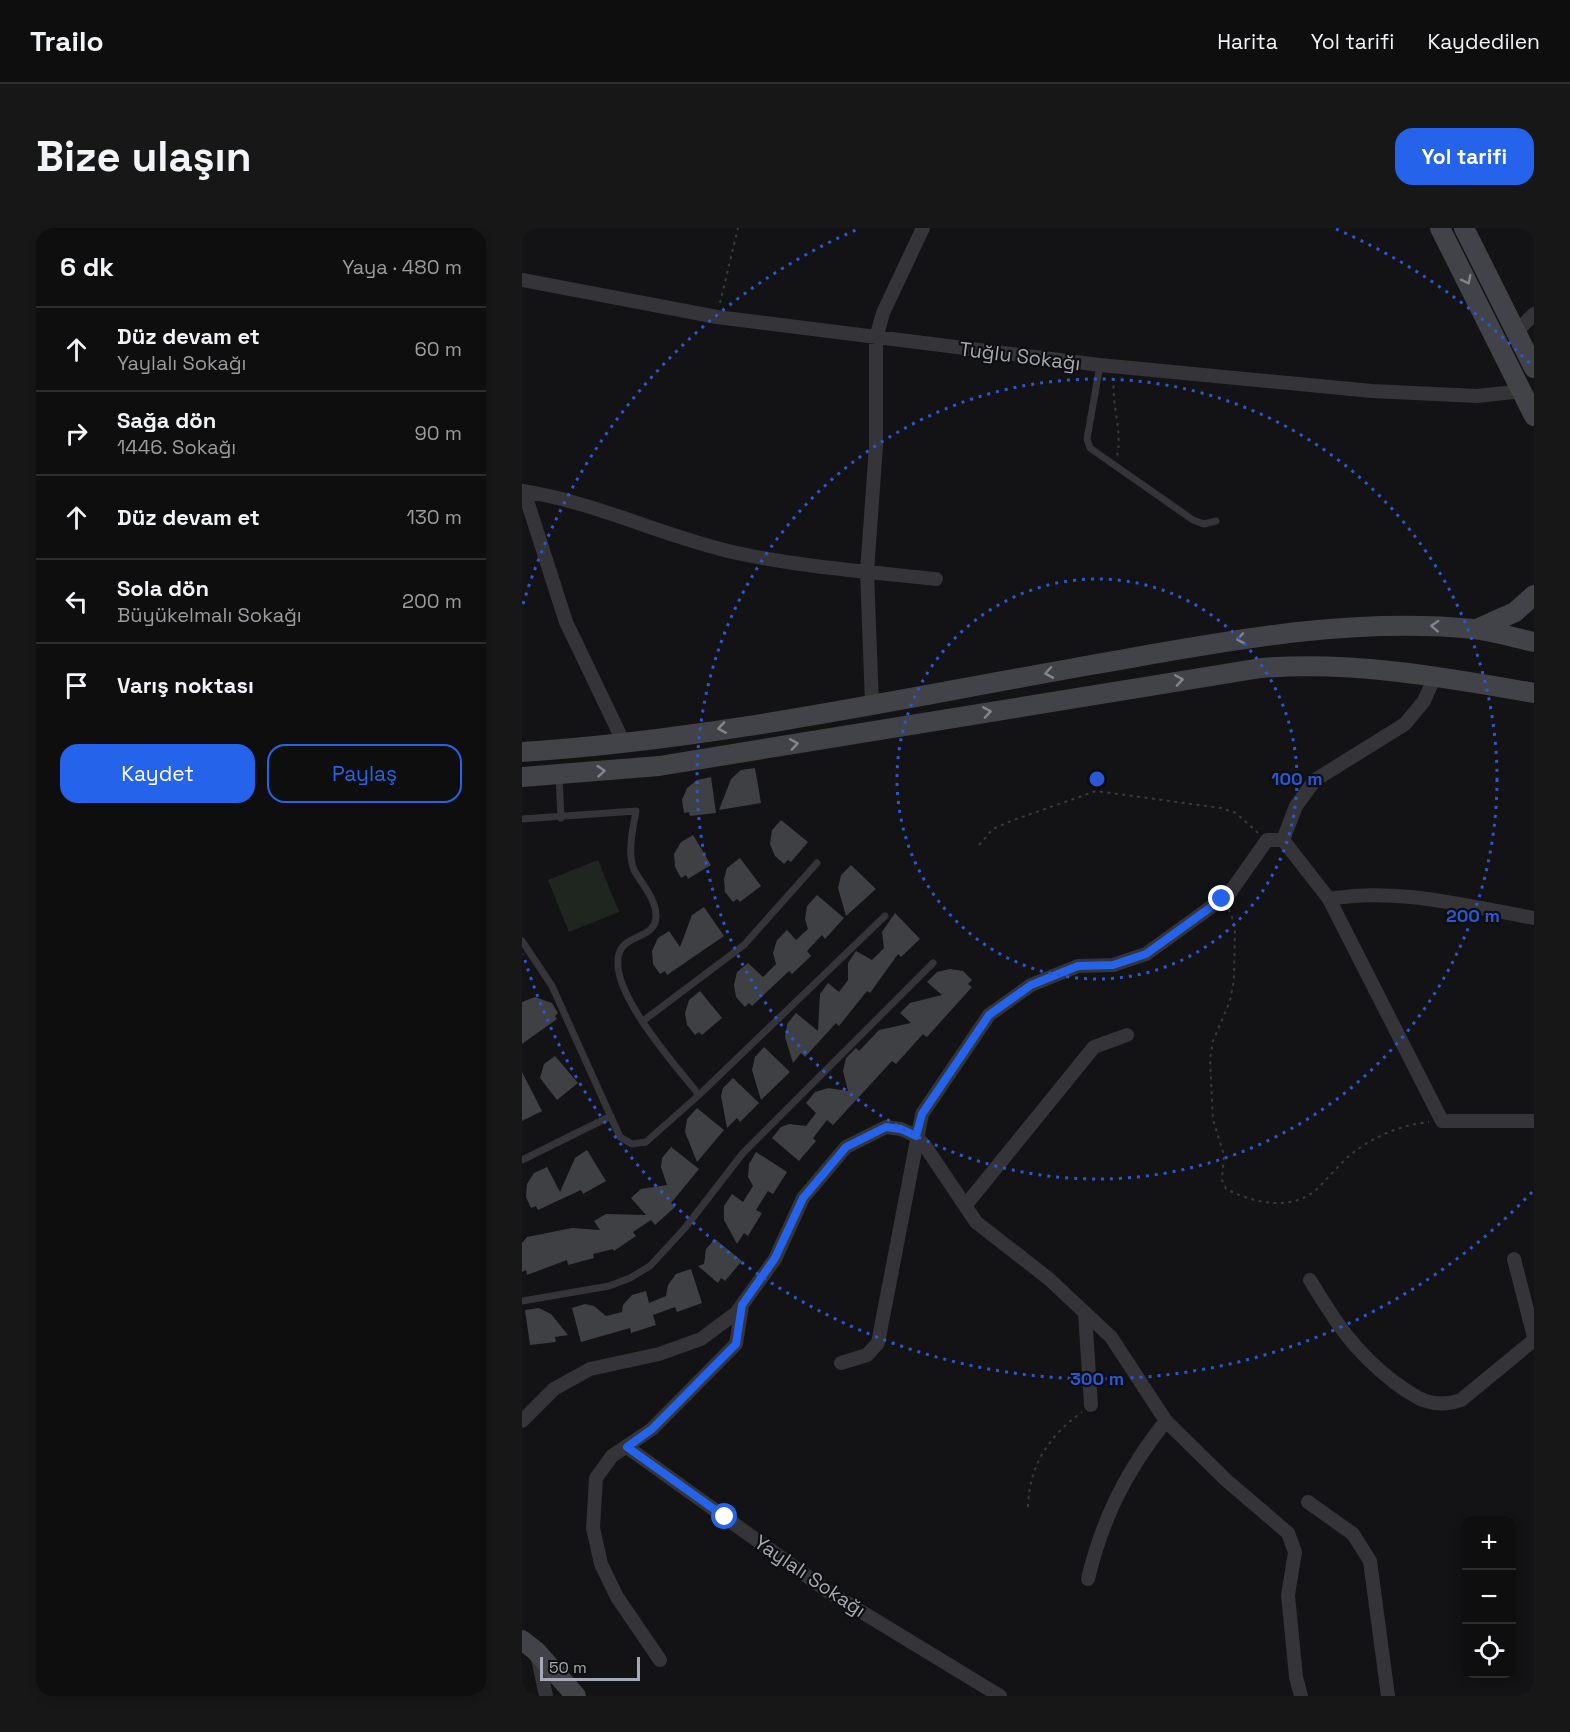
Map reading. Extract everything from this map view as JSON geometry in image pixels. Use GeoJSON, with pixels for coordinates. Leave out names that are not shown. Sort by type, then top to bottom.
{"type":"FeatureCollection","features":[{"type":"Feature","properties":{"kind":"street"},"geometry":{"type":"LineString","coordinates":[[872,704],[867,572],[876,446],[876,338],[883,313],[923,228]]}},
{"type":"Feature","properties":{"kind":"street"},"geometry":{"type":"LineString","coordinates":[[1440,228],[1534,416]]}},
{"type":"Feature","properties":{"kind":"street"},"geometry":{"type":"LineString","coordinates":[[1464,228],[1534,368]]}},
{"type":"Feature","properties":{"kind":"street","name":"Tuğlu Sokağı"},"geometry":{"type":"LineString","coordinates":[[522,280],[717,317],[1100,366],[1372,391],[1477,396],[1522,391]]}},
{"type":"Feature","properties":{"kind":"street"},"geometry":{"type":"LineString","coordinates":[[1516,332],[1534,314]]}},
{"type":"Feature","properties":{"kind":"street"},"geometry":{"type":"LineString","coordinates":[[523,491],[612,514],[736,553],[867,572],[936,579]]}},
{"type":"Feature","properties":{"kind":"street"},"geometry":{"type":"LineString","coordinates":[[523,491],[566,622],[624,743]]}},
{"type":"Feature","properties":{"kind":"street"},"geometry":{"type":"LineString","coordinates":[[1477,629],[1515,612],[1533,596]]}},
{"type":"Feature","properties":{"kind":"street"},"geometry":{"type":"LineString","coordinates":[[522,752],[624,743],[872,704],[1283,633],[1379,625],[1477,629],[1534,642]]}},
{"type":"Feature","properties":{"kind":"street"},"geometry":{"type":"LineString","coordinates":[[522,777],[659,766],[1261,668],[1330,665],[1435,675],[1534,693]]}},
{"type":"Feature","properties":{"kind":"street"},"geometry":{"type":"LineString","coordinates":[[1283,840],[1296,806],[1315,780],[1406,724],[1424,701],[1435,675]]}},
{"type":"Feature","properties":{"kind":"street"},"geometry":{"type":"LineString","coordinates":[[841,1363],[867,1355],[878,1344],[922,1114],[989,1015],[1031,985],[1078,966],[1113,965],[1146,954],[1229,894],[1267,840],[1283,840]]}},
{"type":"Feature","properties":{"kind":"street"},"geometry":{"type":"LineString","coordinates":[[1283,840],[1329,899],[1442,1121],[1534,1121]]}},
{"type":"Feature","properties":{"kind":"street"},"geometry":{"type":"LineString","coordinates":[[1329,899],[1365,894],[1406,895],[1534,918]]}},
{"type":"Feature","properties":{"kind":"street"},"geometry":{"type":"LineString","coordinates":[[965,1206],[1094,1047],[1127,1035]]}},
{"type":"Feature","properties":{"kind":"street"},"geometry":{"type":"LineString","coordinates":[[522,1421],[554,1389],[590,1369],[659,1354],[701,1339],[736,1313],[775,1258],[803,1198],[846,1147],[886,1127],[901,1129],[916,1136],[925,1146],[976,1222],[1049,1279],[1111,1337],[1166,1421],[1226,1480],[1288,1533],[1293,1542],[1295,1562],[1288,1595],[1296,1677],[1301,1696]]}},
{"type":"Feature","properties":{"kind":"street"},"geometry":{"type":"LineString","coordinates":[[1310,1280],[1340,1331],[1363,1357],[1418,1399],[1431,1404],[1446,1404],[1461,1400],[1534,1338],[1514,1259]]}},
{"type":"Feature","properties":{"kind":"street"},"geometry":{"type":"LineString","coordinates":[[660,1660],[601,1564],[593,1528],[596,1478],[612,1456],[652,1429],[736,1344],[742,1305]]}},
{"type":"Feature","properties":{"kind":"street"},"geometry":{"type":"LineString","coordinates":[[1085,1313],[1091,1405]]}},
{"type":"Feature","properties":{"kind":"street"},"geometry":{"type":"LineString","coordinates":[[1088,1579],[1101,1530],[1122,1484],[1166,1421]]}},
{"type":"Feature","properties":{"kind":"street","name":"Yaylalı Sokağı"},"geometry":{"type":"LineString","coordinates":[[627,1447],[829,1592],[1000,1696]]}},
{"type":"Feature","properties":{"kind":"street"},"geometry":{"type":"LineString","coordinates":[[1308,1502],[1353,1534],[1370,1561],[1388,1696]]}},
{"type":"Feature","properties":{"kind":"street"},"geometry":{"type":"LineString","coordinates":[[529,1646],[546,1696]]}},
{"type":"Feature","properties":{"kind":"street"},"geometry":{"type":"LineString","coordinates":[[529,1646],[576,1696]]}},
{"type":"Feature","properties":{"kind":"lane"},"geometry":{"type":"LineString","coordinates":[[1100,366],[1088,444],[1093,451],[1193,520],[1204,524],[1216,521]]}},
{"type":"Feature","properties":{"kind":"lane"},"geometry":{"type":"LineString","coordinates":[[558,775],[561,818]]}},
{"type":"Feature","properties":{"kind":"lane"},"geometry":{"type":"LineString","coordinates":[[522,819],[636,811],[632,861],[654,906],[656,920],[650,931],[625,945],[618,959],[625,992],[643,1021],[699,1095]]}},
{"type":"Feature","properties":{"kind":"lane"},"geometry":{"type":"LineString","coordinates":[[643,1021],[744,945],[817,863]]}},
{"type":"Feature","properties":{"kind":"lane"},"geometry":{"type":"LineString","coordinates":[[522,940],[552,986],[620,1137],[628,1142],[642,1144],[699,1095],[885,916]]}},
{"type":"Feature","properties":{"kind":"lane"},"geometry":{"type":"LineString","coordinates":[[522,1301],[609,1286],[630,1278],[650,1266],[685,1228],[743,1153],[933,963]]}},
{"type":"Feature","properties":{"kind":"lane"},"geometry":{"type":"LineString","coordinates":[[522,1160],[610,1116]]}},
{"type":"Feature","properties":{"kind":"path"},"geometry":{"type":"LineString","coordinates":[[717,317],[738,228]]}},
{"type":"Feature","properties":{"kind":"path"},"geometry":{"type":"LineString","coordinates":[[1113,465],[1119,445],[1113,402],[1115,367]]}},
{"type":"Feature","properties":{"kind":"path"},"geometry":{"type":"LineString","coordinates":[[979,845],[993,829],[1011,821],[1101,791],[1221,808],[1236,813],[1267,840]]}},
{"type":"Feature","properties":{"kind":"path"},"geometry":{"type":"LineString","coordinates":[[1222,899],[1235,926],[1234,979],[1226,1012],[1213,1041],[1210,1068],[1214,1127],[1224,1155],[1221,1180],[1226,1189],[1267,1203],[1298,1199],[1315,1190],[1350,1155],[1378,1137],[1409,1125],[1442,1121]]}},
{"type":"Feature","properties":{"kind":"path"},"geometry":{"type":"LineString","coordinates":[[1028,1507],[1030,1482],[1044,1449],[1058,1432],[1091,1405]]}},
{"type":"Feature","properties":{"kind":"shaded area"},"geometry":{"type":"Polygon","coordinates":[[[598,860],[619,912],[569,932],[548,880],[598,860]]]}},
{"type":"Feature","properties":{"kind":"building"},"geometry":{"type":"Polygon","coordinates":[[[755,768],[761,803],[719,810],[731,779],[741,770],[755,768]]]}},
{"type":"Feature","properties":{"kind":"building"},"geometry":{"type":"Polygon","coordinates":[[[711,777],[716,813],[690,816],[689,812],[684,813],[682,800],[687,788],[697,780],[711,777]]]}},
{"type":"Feature","properties":{"kind":"building"},"geometry":{"type":"Polygon","coordinates":[[[781,820],[808,842],[791,862],[788,860],[784,864],[775,856],[770,844],[772,830],[781,820]]]}},
{"type":"Feature","properties":{"kind":"building"},"geometry":{"type":"Polygon","coordinates":[[[693,835],[711,865],[688,879],[686,875],[681,878],[675,867],[674,854],[681,842],[693,835]]]}},
{"type":"Feature","properties":{"kind":"building"},"geometry":{"type":"Polygon","coordinates":[[[740,858],[761,886],[740,902],[737,899],[733,902],[725,892],[724,879],[727,868],[740,858]]]}},
{"type":"Feature","properties":{"kind":"building"},"geometry":{"type":"Polygon","coordinates":[[[851,865],[876,889],[846,916],[838,888],[841,875],[851,865]]]}},
{"type":"Feature","properties":{"kind":"building"},"geometry":{"type":"Polygon","coordinates":[[[817,895],[844,918],[825,939],[822,935],[807,951],[811,956],[792,974],[789,971],[752,1006],[749,1003],[745,1007],[736,997],[734,985],[737,972],[748,963],[763,977],[776,964],[773,953],[777,940],[787,930],[796,940],[808,929],[805,919],[807,906],[817,895]]]}},
{"type":"Feature","properties":{"kind":"building"},"geometry":{"type":"Polygon","coordinates":[[[704,907],[724,936],[667,975],[665,971],[660,974],[653,964],[652,951],[658,938],[669,931],[680,947],[692,915],[704,907]]]}},
{"type":"Feature","properties":{"kind":"building"},"geometry":{"type":"Polygon","coordinates":[[[895,913],[920,939],[901,957],[898,954],[870,993],[867,991],[839,1026],[836,1023],[805,1057],[801,1053],[793,1063],[785,1037],[787,1024],[796,1013],[818,1031],[820,994],[828,983],[839,992],[848,980],[848,963],[856,951],[872,960],[884,948],[882,932],[895,913]]]}},
{"type":"Feature","properties":{"kind":"building"},"geometry":{"type":"Polygon","coordinates":[[[950,969],[963,971],[972,980],[968,984],[972,987],[927,1037],[923,1034],[896,1064],[892,1061],[833,1125],[827,1120],[813,1138],[816,1141],[799,1161],[772,1138],[781,1127],[789,1124],[806,1126],[816,1113],[806,1103],[815,1092],[828,1088],[848,1091],[843,1071],[846,1058],[856,1048],[859,1051],[879,1030],[911,1023],[900,1013],[910,1003],[942,995],[927,982],[937,972],[950,969]]]}},
{"type":"Feature","properties":{"kind":"building"},"geometry":{"type":"Polygon","coordinates":[[[700,991],[722,1018],[702,1035],[699,1032],[695,1035],[687,1025],[685,1013],[689,1000],[700,991]]]}},
{"type":"Feature","properties":{"kind":"building"},"geometry":{"type":"Polygon","coordinates":[[[535,997],[552,1003],[558,1013],[555,1016],[557,1019],[522,1044],[522,1002],[535,997]]]}},
{"type":"Feature","properties":{"kind":"building"},"geometry":{"type":"Polygon","coordinates":[[[764,1047],[790,1072],[761,1100],[752,1070],[755,1057],[764,1047]]]}},
{"type":"Feature","properties":{"kind":"building"},"geometry":{"type":"Polygon","coordinates":[[[555,1056],[578,1083],[557,1100],[540,1078],[544,1064],[555,1056]]]}},
{"type":"Feature","properties":{"kind":"building"},"geometry":{"type":"Polygon","coordinates":[[[522,1072],[542,1111],[522,1121],[522,1072]]]}},
{"type":"Feature","properties":{"kind":"building"},"geometry":{"type":"Polygon","coordinates":[[[733,1078],[759,1103],[740,1122],[737,1118],[727,1128],[721,1096],[723,1088],[733,1078]]]}},
{"type":"Feature","properties":{"kind":"building"},"geometry":{"type":"Polygon","coordinates":[[[697,1108],[724,1130],[697,1162],[685,1132],[687,1119],[697,1108]]]}},
{"type":"Feature","properties":{"kind":"building"},"geometry":{"type":"Polygon","coordinates":[[[671,1147],[699,1169],[671,1203],[675,1207],[655,1225],[651,1220],[633,1232],[636,1236],[614,1251],[613,1249],[593,1254],[594,1258],[568,1265],[567,1260],[527,1275],[526,1270],[522,1272],[522,1243],[527,1237],[572,1228],[600,1230],[594,1221],[606,1214],[646,1215],[631,1198],[641,1189],[667,1185],[661,1167],[662,1158],[671,1147]]]}},
{"type":"Feature","properties":{"kind":"building"},"geometry":{"type":"Polygon","coordinates":[[[587,1150],[606,1181],[583,1194],[581,1190],[538,1210],[536,1206],[531,1208],[526,1197],[527,1184],[534,1173],[547,1167],[560,1192],[575,1158],[587,1150]]]}},
{"type":"Feature","properties":{"kind":"building"},"geometry":{"type":"Polygon","coordinates":[[[756,1152],[787,1172],[773,1194],[768,1191],[756,1210],[762,1213],[748,1236],[744,1233],[737,1244],[724,1220],[724,1206],[732,1194],[743,1202],[753,1186],[748,1177],[749,1164],[756,1152]]]}},
{"type":"Feature","properties":{"kind":"building"},"geometry":{"type":"Polygon","coordinates":[[[715,1239],[742,1261],[725,1281],[721,1278],[718,1283],[698,1266],[704,1264],[706,1249],[715,1239]]]}},
{"type":"Feature","properties":{"kind":"building"},"geometry":{"type":"Polygon","coordinates":[[[691,1269],[702,1303],[677,1312],[675,1307],[653,1315],[656,1325],[631,1333],[630,1328],[581,1342],[572,1308],[585,1304],[594,1306],[606,1316],[622,1312],[623,1305],[632,1295],[646,1291],[649,1303],[666,1296],[668,1285],[676,1274],[691,1269]]]}},
{"type":"Feature","properties":{"kind":"building"},"geometry":{"type":"Polygon","coordinates":[[[539,1308],[551,1314],[568,1335],[555,1337],[556,1342],[530,1345],[525,1310],[539,1308]]]}},
{"type":"Feature","properties":{"kind":"route"},"geometry":{"type":"LineString","coordinates":[[725,1517],[627,1447],[652,1429],[736,1344],[742,1305],[775,1258],[803,1198],[846,1147],[886,1127],[901,1129],[916,1136],[922,1114],[989,1015],[1031,985],[1078,966],[1113,965],[1146,954],[1222,899]]}}]}
